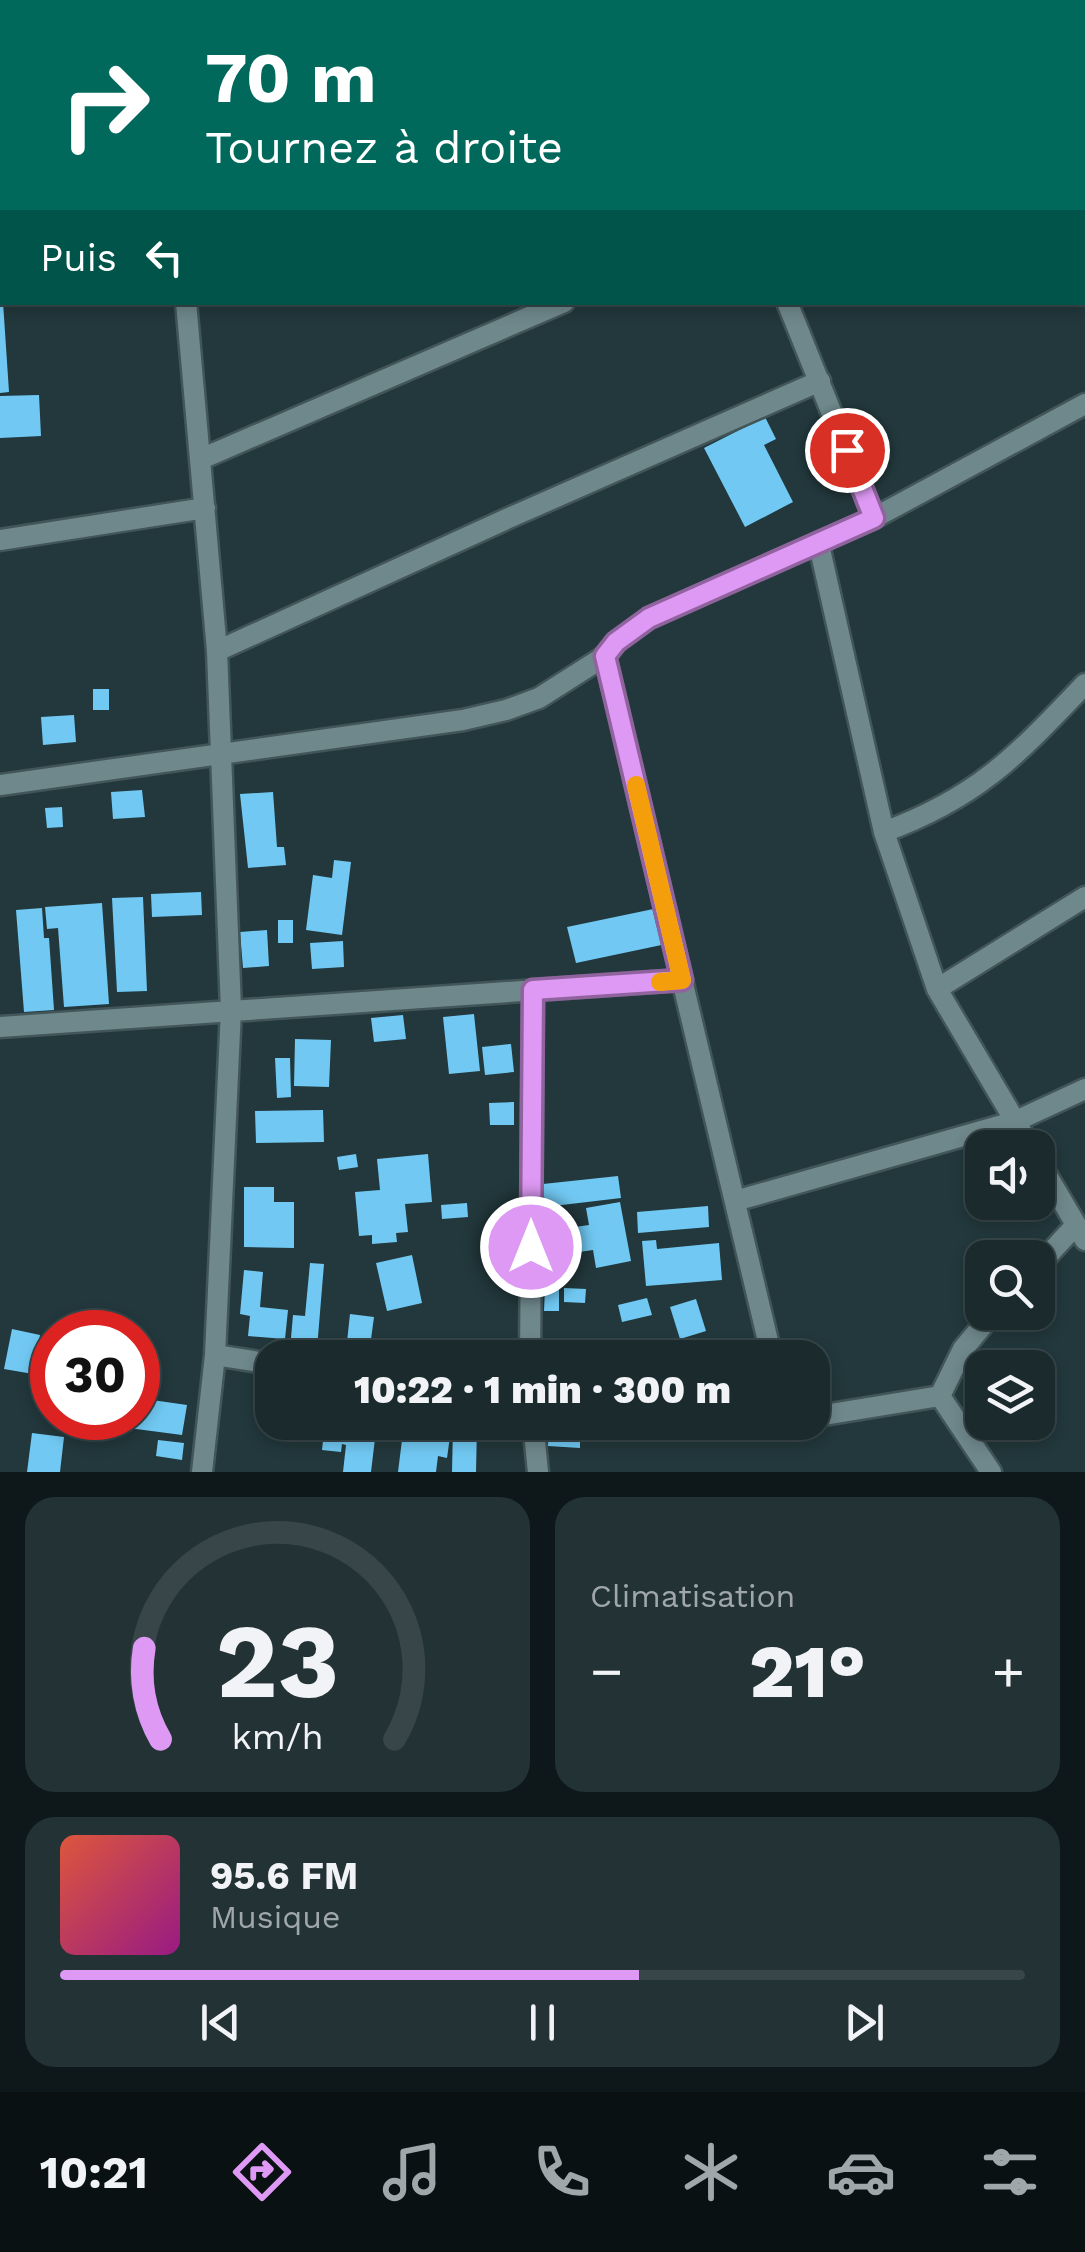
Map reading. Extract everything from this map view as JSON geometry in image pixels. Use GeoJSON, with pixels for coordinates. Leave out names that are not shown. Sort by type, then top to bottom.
{"type":"FeatureCollection","features":[{"type":"Feature","properties":{"kind":"street"},"geometry":{"type":"LineString","coordinates":[[186,305],[217,652],[230,1010],[216,1355],[202,1472]]}},
{"type":"Feature","properties":{"kind":"street"},"geometry":{"type":"LineString","coordinates":[[201,459],[557,305]]}},
{"type":"Feature","properties":{"kind":"street"},"geometry":{"type":"LineString","coordinates":[[789,305],[874,518]]}},
{"type":"Feature","properties":{"kind":"street"},"geometry":{"type":"LineString","coordinates":[[217,652],[510,517],[820,381]]}},
{"type":"Feature","properties":{"kind":"street"},"geometry":{"type":"LineString","coordinates":[[0,785],[463,720],[506,710],[539,698],[605,656],[616,642],[649,618],[819,545],[1085,404]]}},
{"type":"Feature","properties":{"kind":"street"},"geometry":{"type":"LineString","coordinates":[[0,540],[205,508]]}},
{"type":"Feature","properties":{"kind":"street"},"geometry":{"type":"LineString","coordinates":[[819,545],[884,832],[938,990],[1021,1130]]}},
{"type":"Feature","properties":{"kind":"street"},"geometry":{"type":"LineString","coordinates":[[605,656],[768,1340]]}},
{"type":"Feature","properties":{"kind":"street"},"geometry":{"type":"LineString","coordinates":[[884,832],[927,816],[993,775],[1085,684]]}},
{"type":"Feature","properties":{"kind":"street"},"geometry":{"type":"LineString","coordinates":[[938,990],[1085,897]]}},
{"type":"Feature","properties":{"kind":"street"},"geometry":{"type":"LineString","coordinates":[[0,1027],[682,980]]}},
{"type":"Feature","properties":{"kind":"street"},"geometry":{"type":"LineString","coordinates":[[530,1340],[533,990]]}},
{"type":"Feature","properties":{"kind":"street"},"geometry":{"type":"LineString","coordinates":[[735,1201],[1016,1121],[1085,1088]]}},
{"type":"Feature","properties":{"kind":"street"},"geometry":{"type":"LineString","coordinates":[[1055,1190],[1080,1233],[1055,1253]]}},
{"type":"Feature","properties":{"kind":"street"},"geometry":{"type":"LineString","coordinates":[[940,1396],[963,1349],[979,1330]]}},
{"type":"Feature","properties":{"kind":"street"},"geometry":{"type":"LineString","coordinates":[[216,1355],[255,1361]]}},
{"type":"Feature","properties":{"kind":"street"},"geometry":{"type":"LineString","coordinates":[[830,1414],[940,1396]]}},
{"type":"Feature","properties":{"kind":"street"},"geometry":{"type":"LineString","coordinates":[[940,1396],[991,1472]]}},
{"type":"Feature","properties":{"kind":"street"},"geometry":{"type":"LineString","coordinates":[[535,1440],[538,1472]]}},
{"type":"Feature","properties":{"kind":"building"},"geometry":{"type":"Polygon","coordinates":[[[0,305],[3,305],[9,392],[0,393],[0,305]]]}},
{"type":"Feature","properties":{"kind":"building"},"geometry":{"type":"Polygon","coordinates":[[[39,395],[41,436],[0,438],[0,396],[39,395]]]}},
{"type":"Feature","properties":{"kind":"building"},"geometry":{"type":"Polygon","coordinates":[[[765,417],[776,439],[764,445],[793,502],[745,527],[704,448],[765,417]]]}},
{"type":"Feature","properties":{"kind":"building"},"geometry":{"type":"Polygon","coordinates":[[[93,689],[109,689],[109,710],[93,710],[93,689]]]}},
{"type":"Feature","properties":{"kind":"building"},"geometry":{"type":"Polygon","coordinates":[[[74,715],[76,742],[43,745],[41,717],[74,715]]]}},
{"type":"Feature","properties":{"kind":"building"},"geometry":{"type":"Polygon","coordinates":[[[142,790],[145,817],[113,819],[111,792],[142,790]]]}},
{"type":"Feature","properties":{"kind":"building"},"geometry":{"type":"Polygon","coordinates":[[[273,792],[277,847],[284,847],[286,865],[248,868],[240,794],[273,792]]]}},
{"type":"Feature","properties":{"kind":"building"},"geometry":{"type":"Polygon","coordinates":[[[62,807],[63,827],[47,828],[45,808],[62,807]]]}},
{"type":"Feature","properties":{"kind":"building"},"geometry":{"type":"Polygon","coordinates":[[[334,860],[351,862],[342,935],[306,930],[313,875],[332,878],[334,860]]]}},
{"type":"Feature","properties":{"kind":"building"},"geometry":{"type":"Polygon","coordinates":[[[201,892],[202,915],[152,917],[151,894],[201,892]]]}},
{"type":"Feature","properties":{"kind":"building"},"geometry":{"type":"Polygon","coordinates":[[[143,897],[147,991],[117,992],[112,898],[143,897]]]}},
{"type":"Feature","properties":{"kind":"building"},"geometry":{"type":"Polygon","coordinates":[[[102,903],[109,1004],[64,1007],[58,928],[47,929],[45,907],[102,903]]]}},
{"type":"Feature","properties":{"kind":"building"},"geometry":{"type":"Polygon","coordinates":[[[663,907],[671,943],[576,963],[567,927],[663,907]]]}},
{"type":"Feature","properties":{"kind":"building"},"geometry":{"type":"Polygon","coordinates":[[[42,908],[44,938],[49,938],[54,1010],[24,1012],[16,910],[42,908]]]}},
{"type":"Feature","properties":{"kind":"building"},"geometry":{"type":"Polygon","coordinates":[[[278,920],[293,920],[293,943],[278,943],[278,920]]]}},
{"type":"Feature","properties":{"kind":"building"},"geometry":{"type":"Polygon","coordinates":[[[267,930],[269,966],[243,968],[240,932],[267,930]]]}},
{"type":"Feature","properties":{"kind":"building"},"geometry":{"type":"Polygon","coordinates":[[[343,941],[344,967],[312,969],[310,943],[343,941]]]}},
{"type":"Feature","properties":{"kind":"building"},"geometry":{"type":"Polygon","coordinates":[[[474,1014],[480,1071],[449,1074],[443,1017],[474,1014]]]}},
{"type":"Feature","properties":{"kind":"building"},"geometry":{"type":"Polygon","coordinates":[[[403,1015],[406,1039],[374,1042],[371,1018],[403,1015]]]}},
{"type":"Feature","properties":{"kind":"building"},"geometry":{"type":"Polygon","coordinates":[[[295,1039],[331,1040],[329,1087],[294,1086],[295,1039]]]}},
{"type":"Feature","properties":{"kind":"building"},"geometry":{"type":"Polygon","coordinates":[[[511,1044],[514,1072],[485,1075],[482,1047],[511,1044]]]}},
{"type":"Feature","properties":{"kind":"building"},"geometry":{"type":"Polygon","coordinates":[[[275,1058],[290,1058],[291,1097],[277,1098],[275,1058]]]}},
{"type":"Feature","properties":{"kind":"building"},"geometry":{"type":"Polygon","coordinates":[[[514,1102],[514,1125],[490,1125],[489,1103],[514,1102]]]}},
{"type":"Feature","properties":{"kind":"building"},"geometry":{"type":"Polygon","coordinates":[[[323,1110],[324,1142],[256,1143],[255,1111],[323,1110]]]}},
{"type":"Feature","properties":{"kind":"building"},"geometry":{"type":"Polygon","coordinates":[[[356,1154],[358,1167],[339,1170],[337,1157],[356,1154]]]}},
{"type":"Feature","properties":{"kind":"building"},"geometry":{"type":"Polygon","coordinates":[[[428,1154],[432,1202],[405,1204],[408,1232],[396,1233],[397,1242],[372,1244],[372,1235],[359,1236],[355,1192],[380,1190],[377,1159],[428,1154]]]}},
{"type":"Feature","properties":{"kind":"building"},"geometry":{"type":"Polygon","coordinates":[[[618,1176],[621,1198],[545,1207],[543,1184],[618,1176]]]}},
{"type":"Feature","properties":{"kind":"building"},"geometry":{"type":"Polygon","coordinates":[[[244,1187],[274,1187],[274,1202],[294,1202],[294,1248],[244,1247],[244,1187]]]}},
{"type":"Feature","properties":{"kind":"building"},"geometry":{"type":"Polygon","coordinates":[[[620,1202],[631,1261],[596,1268],[593,1250],[579,1252],[575,1227],[589,1225],[586,1208],[620,1202]]]}},
{"type":"Feature","properties":{"kind":"building"},"geometry":{"type":"Polygon","coordinates":[[[467,1203],[468,1217],[442,1219],[441,1205],[467,1203]]]}},
{"type":"Feature","properties":{"kind":"building"},"geometry":{"type":"Polygon","coordinates":[[[708,1206],[709,1227],[638,1233],[637,1212],[708,1206]]]}},
{"type":"Feature","properties":{"kind":"building"},"geometry":{"type":"Polygon","coordinates":[[[656,1240],[657,1249],[719,1243],[722,1280],[646,1286],[642,1241],[656,1240]]]}},
{"type":"Feature","properties":{"kind":"building"},"geometry":{"type":"Polygon","coordinates":[[[412,1255],[422,1303],[387,1311],[376,1263],[412,1255]]]}},
{"type":"Feature","properties":{"kind":"building"},"geometry":{"type":"Polygon","coordinates":[[[310,1263],[324,1264],[318,1340],[291,1338],[293,1315],[305,1316],[310,1263]]]}},
{"type":"Feature","properties":{"kind":"building"},"geometry":{"type":"Polygon","coordinates":[[[244,1270],[263,1272],[260,1307],[288,1310],[285,1339],[248,1336],[250,1316],[240,1314],[244,1270]]]}},
{"type":"Feature","properties":{"kind":"building"},"geometry":{"type":"Polygon","coordinates":[[[545,1288],[559,1288],[559,1311],[544,1311],[545,1288]]]}},
{"type":"Feature","properties":{"kind":"building"},"geometry":{"type":"Polygon","coordinates":[[[564,1288],[586,1289],[585,1303],[564,1302],[564,1288]]]}},
{"type":"Feature","properties":{"kind":"building"},"geometry":{"type":"Polygon","coordinates":[[[647,1298],[652,1315],[622,1322],[618,1305],[647,1298]]]}},
{"type":"Feature","properties":{"kind":"building"},"geometry":{"type":"Polygon","coordinates":[[[696,1299],[706,1331],[680,1339],[670,1307],[696,1299]]]}},
{"type":"Feature","properties":{"kind":"building"},"geometry":{"type":"Polygon","coordinates":[[[350,1314],[374,1317],[371,1340],[347,1340],[350,1314]]]}},
{"type":"Feature","properties":{"kind":"building"},"geometry":{"type":"Polygon","coordinates":[[[12,1329],[30,1333],[30,1373],[4,1369],[12,1329]]]}},
{"type":"Feature","properties":{"kind":"building"},"geometry":{"type":"Polygon","coordinates":[[[160,1401],[187,1405],[182,1435],[160,1432],[160,1401]]]}},
{"type":"Feature","properties":{"kind":"building"},"geometry":{"type":"Polygon","coordinates":[[[31,1440],[64,1440],[60,1472],[27,1472],[31,1440]]]}},
{"type":"Feature","properties":{"kind":"building"},"geometry":{"type":"Polygon","coordinates":[[[158,1440],[184,1443],[182,1460],[156,1456],[158,1440]]]}},
{"type":"Feature","properties":{"kind":"building"},"geometry":{"type":"Polygon","coordinates":[[[323,1440],[375,1440],[371,1472],[343,1472],[346,1445],[342,1444],[341,1452],[322,1450],[323,1440]]]}},
{"type":"Feature","properties":{"kind":"building"},"geometry":{"type":"Polygon","coordinates":[[[402,1440],[450,1440],[447,1458],[438,1456],[436,1472],[398,1472],[402,1440]]]}},
{"type":"Feature","properties":{"kind":"building"},"geometry":{"type":"Polygon","coordinates":[[[453,1440],[477,1440],[476,1472],[452,1472],[453,1440]]]}},
{"type":"Feature","properties":{"kind":"building"},"geometry":{"type":"Polygon","coordinates":[[[548,1440],[580,1440],[580,1448],[548,1446],[548,1440]]]}},
{"type":"Feature","properties":{"kind":"slow traffic"},"geometry":{"type":"LineString","coordinates":[[636,785],[682,980],[660,982]]}},
{"type":"Feature","properties":{"kind":"route"},"geometry":{"type":"LineString","coordinates":[[531,1247],[533,990],[682,980],[605,656],[616,642],[649,618],[874,518],[847,450]]}}]}
